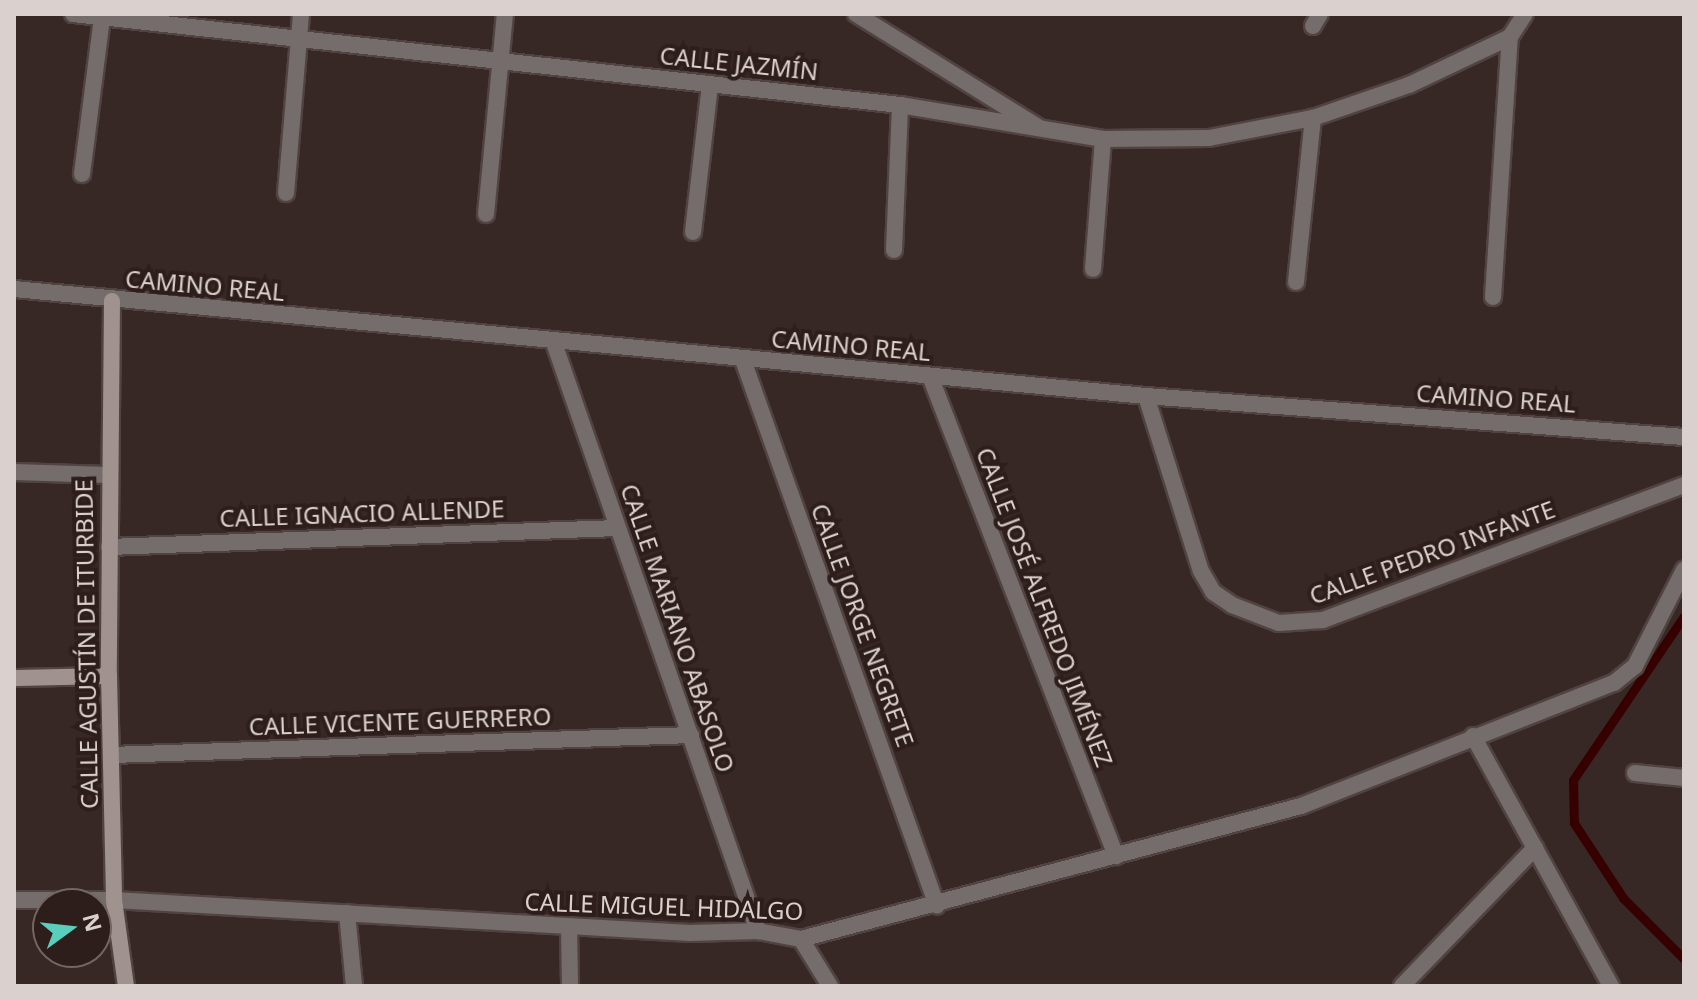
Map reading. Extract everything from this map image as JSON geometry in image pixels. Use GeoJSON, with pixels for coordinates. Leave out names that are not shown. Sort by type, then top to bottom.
{"type":"FeatureCollection","features":[{"type":"Feature","properties":{"kind":"street","name":"CALLE JAZMÍN"},"geometry":{"type":"LineString","coordinates":[[73,14],[900,105],[1046,132],[1103,139],[1209,138],[1313,118],[1409,85],[1510,37]]}},
{"type":"Feature","properties":{"kind":"street"},"geometry":{"type":"LineString","coordinates":[[286,193],[301,14]]}},
{"type":"Feature","properties":{"kind":"street"},"geometry":{"type":"LineString","coordinates":[[486,214],[505,14]]}},
{"type":"Feature","properties":{"kind":"street"},"geometry":{"type":"LineString","coordinates":[[856,14],[1046,132]]}},
{"type":"Feature","properties":{"kind":"street"},"geometry":{"type":"LineString","coordinates":[[1493,297],[1510,37],[1525,14]]}},
{"type":"Feature","properties":{"kind":"street"},"geometry":{"type":"LineString","coordinates":[[82,174],[102,17]]}},
{"type":"Feature","properties":{"kind":"street"},"geometry":{"type":"LineString","coordinates":[[693,232],[710,84]]}},
{"type":"Feature","properties":{"kind":"street"},"geometry":{"type":"LineString","coordinates":[[894,250],[900,105]]}},
{"type":"Feature","properties":{"kind":"street"},"geometry":{"type":"LineString","coordinates":[[1296,282],[1313,118]]}},
{"type":"Feature","properties":{"kind":"street"},"geometry":{"type":"LineString","coordinates":[[1093,269],[1103,139]]}},
{"type":"Feature","properties":{"kind":"street","name":"CAMINO REAL"},"geometry":{"type":"LineString","coordinates":[[14,289],[112,301],[1146,396],[1684,437]]}},
{"type":"Feature","properties":{"kind":"street","name":"CALLE AGUSTÍN DE ITURBIDE"},"geometry":{"type":"LineString","coordinates":[[112,301],[107,475],[109,676],[114,900],[126,986]]}},
{"type":"Feature","properties":{"kind":"street","name":"CALLE MARIANO ABASOLO"},"geometry":{"type":"LineString","coordinates":[[553,340],[758,931]]}},
{"type":"Feature","properties":{"kind":"street","name":"CALLE JORGE NEGRETE"},"geometry":{"type":"LineString","coordinates":[[743,360],[937,906]]}},
{"type":"Feature","properties":{"kind":"street","name":"CALLE JOSÉ ALFREDO JIMÉNEZ"},"geometry":{"type":"LineString","coordinates":[[930,376],[1116,856]]}},
{"type":"Feature","properties":{"kind":"street","name":"CALLE PEDRO INFANTE"},"geometry":{"type":"LineString","coordinates":[[1146,396],[1201,571],[1213,592],[1232,605],[1279,623],[1323,620],[1684,485]]}},
{"type":"Feature","properties":{"kind":"street"},"geometry":{"type":"LineString","coordinates":[[14,472],[107,475]]}},
{"type":"Feature","properties":{"kind":"street","name":"CALLE IGNACIO ALLENDE"},"geometry":{"type":"LineString","coordinates":[[109,547],[617,528]]}},
{"type":"Feature","properties":{"kind":"street","name":"CALLE MIGUEL HIDALGO"},"geometry":{"type":"LineString","coordinates":[[14,900],[114,900],[690,933],[758,931],[801,939],[937,906],[1301,806],[1626,676],[1684,570]]}},
{"type":"Feature","properties":{"kind":"street"},"geometry":{"type":"LineString","coordinates":[[14,678],[109,676]]}},
{"type":"Feature","properties":{"kind":"street","name":"CALLE VICENTE GUERRERO"},"geometry":{"type":"LineString","coordinates":[[111,755],[691,735]]}},
{"type":"Feature","properties":{"kind":"street"},"geometry":{"type":"LineString","coordinates":[[1473,736],[1611,986]]}},
{"type":"Feature","properties":{"kind":"street"},"geometry":{"type":"LineString","coordinates":[[1635,773],[1684,778]]}},
{"type":"Feature","properties":{"kind":"street"},"geometry":{"type":"LineString","coordinates":[[1402,986],[1535,848]]}},
{"type":"Feature","properties":{"kind":"street"},"geometry":{"type":"LineString","coordinates":[[347,913],[354,986]]}},
{"type":"Feature","properties":{"kind":"street"},"geometry":{"type":"LineString","coordinates":[[569,927],[570,986]]}},
{"type":"Feature","properties":{"kind":"street"},"geometry":{"type":"LineString","coordinates":[[801,939],[830,986]]}},
{"type":"Feature","properties":{"kind":"waterway"},"geometry":{"type":"LineString","coordinates":[[1684,616],[1573,780],[1574,823],[1623,898],[1684,959]]}}]}
